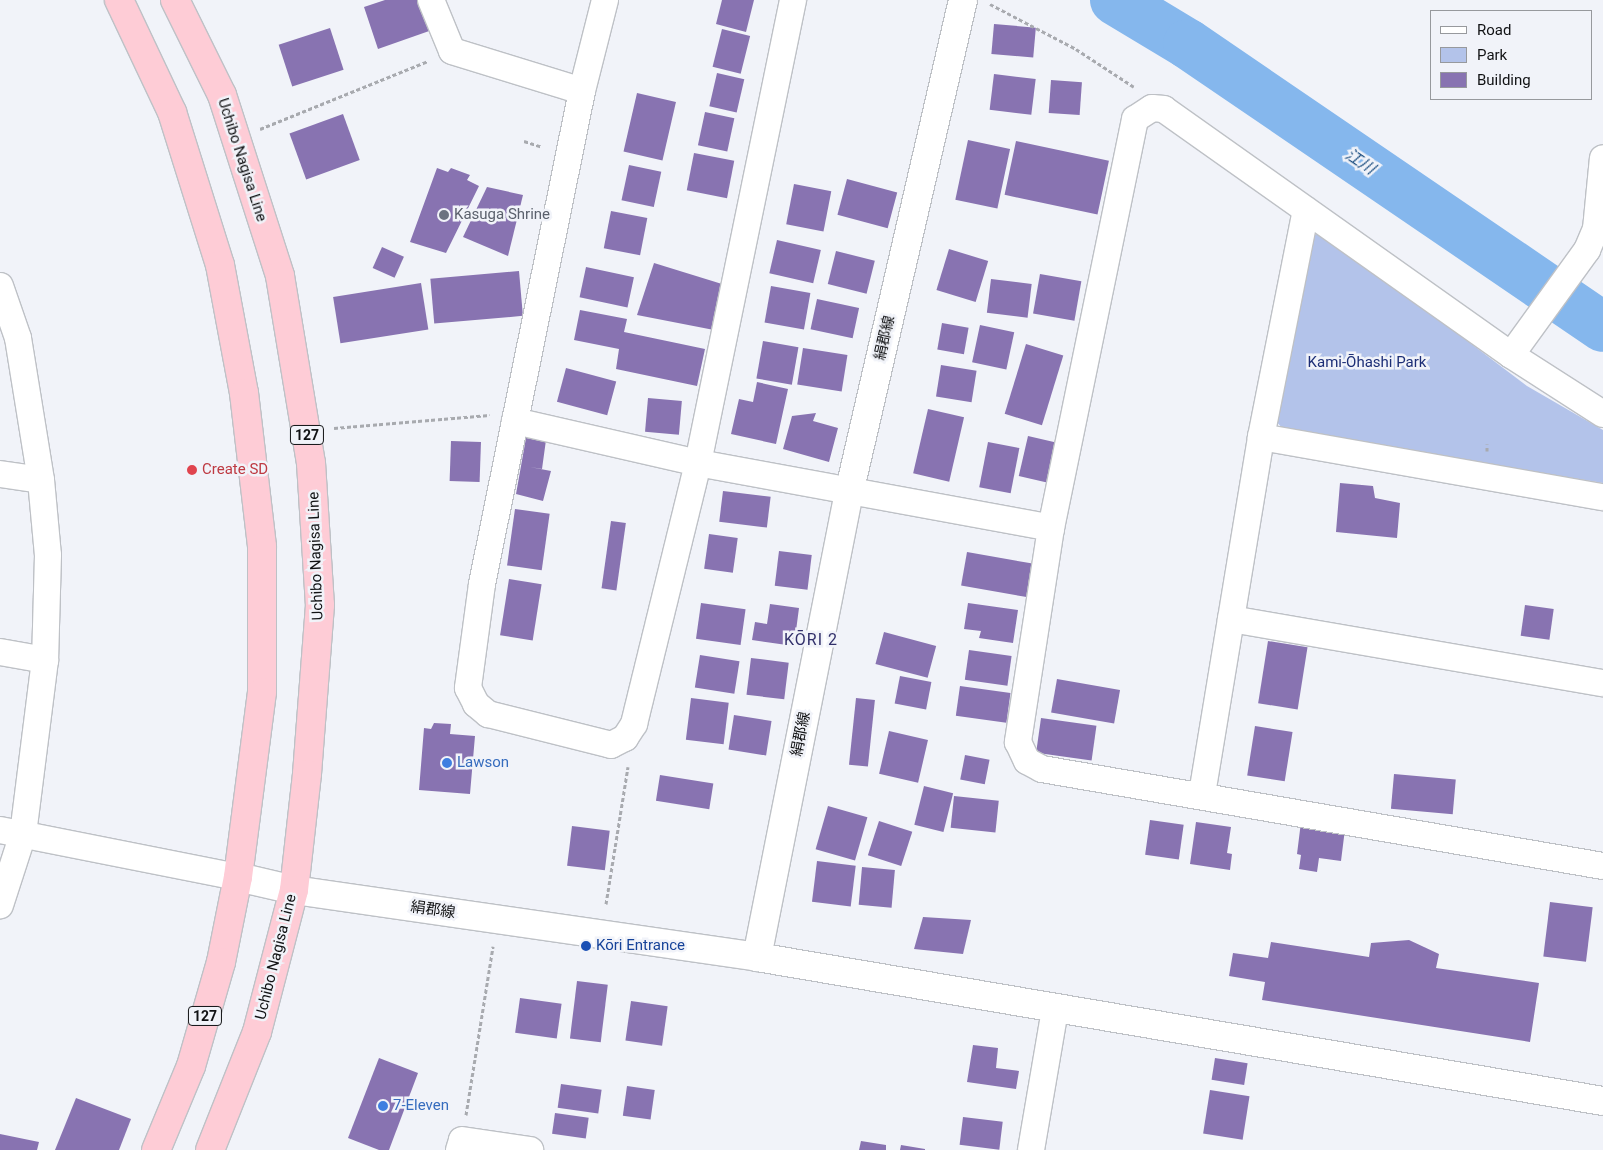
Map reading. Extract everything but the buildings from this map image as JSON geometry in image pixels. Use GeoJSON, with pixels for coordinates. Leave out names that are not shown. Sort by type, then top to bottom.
{"type":"FeatureCollection","features":[{"type":"Feature","properties":{"kind":"highway","name":"127"},"geometry":{"type":"LineString","coordinates":[[119,0],[172,112],[220,265],[244,393],[262,547],[262,692],[238,877],[221,962],[191,1066],[156,1150]]}},
{"type":"Feature","properties":{"kind":"highway","name":"Uchibo Nagisa Line"},"geometry":{"type":"LineString","coordinates":[[175,0],[222,95],[280,276],[311,463],[320,605],[307,774],[294,890],[257,1032],[210,1150]]}},
{"type":"Feature","properties":{"kind":"main road","name":"絹郡線"},"geometry":{"type":"LineString","coordinates":[[238,877],[294,890],[757,957],[849,493],[963,0]]}},
{"type":"Feature","properties":{"kind":"main road"},"geometry":{"type":"LineString","coordinates":[[757,957],[1055,1009],[1603,1100]]}},
{"type":"Feature","properties":{"kind":"street"},"geometry":{"type":"LineString","coordinates":[[431,0],[452,51],[582,90]]}},
{"type":"Feature","properties":{"kind":"street"},"geometry":{"type":"LineString","coordinates":[[605,0],[582,90],[482,584],[468,688],[476,704],[488,714],[611,745],[625,738],[634,724],[698,464],[793,0]]}},
{"type":"Feature","properties":{"kind":"street"},"geometry":{"type":"LineString","coordinates":[[1603,414],[1511,355],[1164,109],[1152,108],[1135,118],[1051,528],[1018,742],[1027,761],[1042,769],[1202,794],[1603,866]]}},
{"type":"Feature","properties":{"kind":"street"},"geometry":{"type":"LineString","coordinates":[[1511,355],[1575,271],[1596,229],[1601,196],[1603,158]]}},
{"type":"Feature","properties":{"kind":"street"},"geometry":{"type":"LineString","coordinates":[[1202,794],[1261,437],[1306,210]]}},
{"type":"Feature","properties":{"kind":"street"},"geometry":{"type":"LineString","coordinates":[[0,286],[18,338],[41,480],[48,555],[45,660],[0,905]]}},
{"type":"Feature","properties":{"kind":"street"},"geometry":{"type":"LineString","coordinates":[[516,421],[698,464],[849,493],[1051,528]]}},
{"type":"Feature","properties":{"kind":"street"},"geometry":{"type":"LineString","coordinates":[[1261,437],[1603,497]]}},
{"type":"Feature","properties":{"kind":"street"},"geometry":{"type":"LineString","coordinates":[[0,474],[41,480]]}},
{"type":"Feature","properties":{"kind":"street"},"geometry":{"type":"LineString","coordinates":[[1232,619],[1603,683]]}},
{"type":"Feature","properties":{"kind":"street"},"geometry":{"type":"LineString","coordinates":[[0,652],[45,660]]}},
{"type":"Feature","properties":{"kind":"street"},"geometry":{"type":"LineString","coordinates":[[12,832],[238,877]]}},
{"type":"Feature","properties":{"kind":"street"},"geometry":{"type":"LineString","coordinates":[[1031,1150],[1055,1009]]}},
{"type":"Feature","properties":{"kind":"street"},"geometry":{"type":"LineString","coordinates":[[460,1145],[530,1150]]}},
{"type":"Feature","properties":{"kind":"path"},"geometry":{"type":"LineString","coordinates":[[982,0],[1076,49],[1131,85],[1152,108]]}},
{"type":"Feature","properties":{"kind":"path"},"geometry":{"type":"LineString","coordinates":[[259,130],[452,51]]}},
{"type":"Feature","properties":{"kind":"path"},"geometry":{"type":"LineString","coordinates":[[334,428],[498,414],[516,421]]}},
{"type":"Feature","properties":{"kind":"path"},"geometry":{"type":"LineString","coordinates":[[606,904],[634,724]]}},
{"type":"Feature","properties":{"kind":"path"},"geometry":{"type":"LineString","coordinates":[[460,1145],[494,942]]}},
{"type":"Feature","properties":{"kind":"green space","name":"Kami-Ōhashi Park"},"geometry":{"type":"Polygon","coordinates":[[[1322,231],[1527,386],[1603,430],[1603,483],[1283,429],[1275,420],[1307,240],[1322,231]]]}},
{"type":"Feature","properties":{"kind":"waterway","name":"江川"},"geometry":{"type":"LineString","coordinates":[[1115,0],[1188,44],[1603,327]]}},
{"type":"Feature","properties":{"kind":"place","name":"Kasuga Shrine"},"geometry":{"type":"Point","coordinates":[444,215]}},
{"type":"Feature","properties":{"kind":"place","name":"Create SD"},"geometry":{"type":"Point","coordinates":[192,470]}},
{"type":"Feature","properties":{"kind":"place","name":"Lawson"},"geometry":{"type":"Point","coordinates":[447,763]}},
{"type":"Feature","properties":{"kind":"place","name":"Kōri Entrance"},"geometry":{"type":"Point","coordinates":[586,946]}},
{"type":"Feature","properties":{"kind":"place","name":"7-Eleven"},"geometry":{"type":"Point","coordinates":[383,1106]}},
{"type":"Feature","properties":{"kind":"district","name":"KŌRI 2"},"geometry":{"type":"Point","coordinates":[811,640]}}]}
